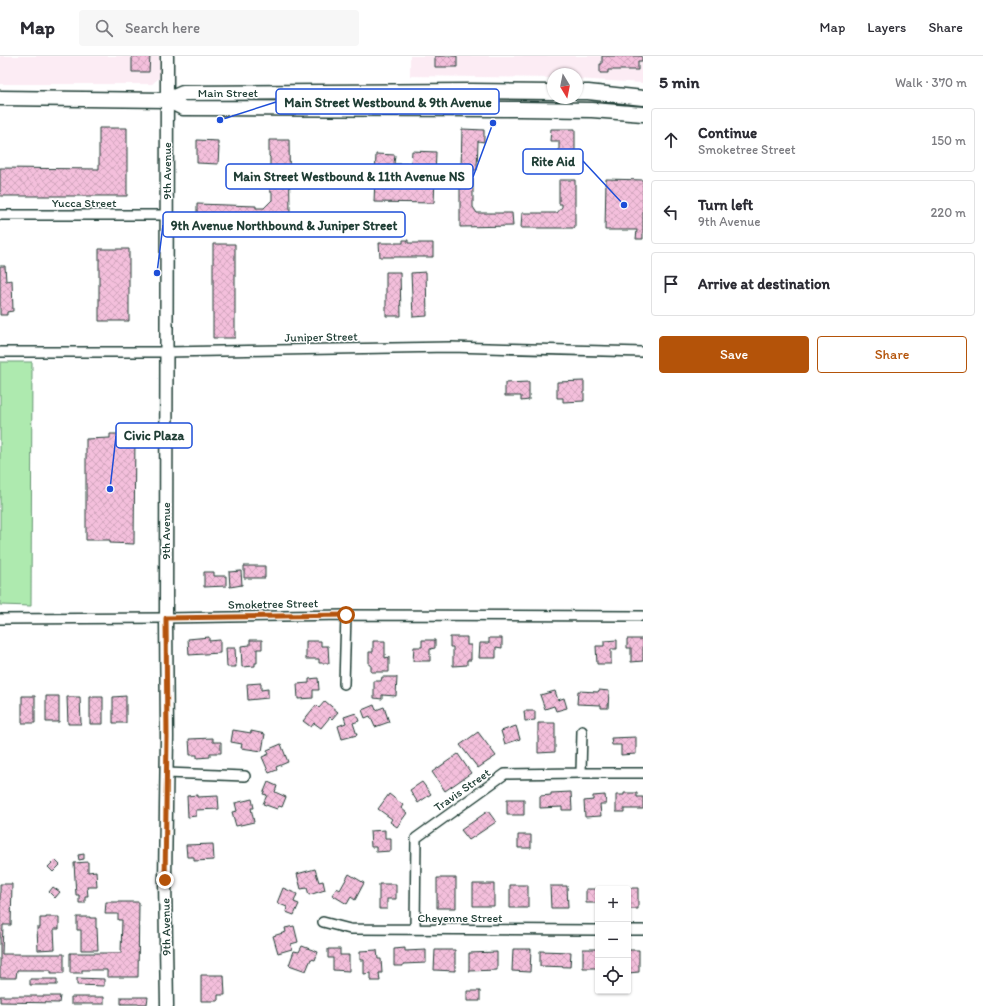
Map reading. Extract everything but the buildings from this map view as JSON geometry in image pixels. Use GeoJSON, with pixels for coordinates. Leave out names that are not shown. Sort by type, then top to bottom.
{"type":"FeatureCollection","features":[{"type":"Feature","properties":{"kind":"main road"},"geometry":{"type":"LineString","coordinates":[[368,108],[388,101],[456,102],[466,98],[470,92]]}},
{"type":"Feature","properties":{"kind":"main road","name":"Main Street"},"geometry":{"type":"LineString","coordinates":[[0,98],[167,100],[183,93],[547,92]]}},
{"type":"Feature","properties":{"kind":"main road"},"geometry":{"type":"LineString","coordinates":[[583,92],[643,98]]}},
{"type":"Feature","properties":{"kind":"main road","name":"Main Street"},"geometry":{"type":"LineString","coordinates":[[167,100],[183,108],[592,110],[643,114]]}},
{"type":"Feature","properties":{"kind":"street","name":"9th Avenue"},"geometry":{"type":"LineString","coordinates":[[167,56],[165,880],[167,1006]]}},
{"type":"Feature","properties":{"kind":"street","name":"Yucca Street"},"geometry":{"type":"LineString","coordinates":[[0,215],[167,215]]}},
{"type":"Feature","properties":{"kind":"street","name":"Juniper Street"},"geometry":{"type":"LineString","coordinates":[[0,352],[167,352],[450,347],[643,352]]}},
{"type":"Feature","properties":{"kind":"street","name":"Smoketree Street"},"geometry":{"type":"LineString","coordinates":[[0,619],[346,615],[643,616]]}},
{"type":"Feature","properties":{"kind":"street"},"geometry":{"type":"LineString","coordinates":[[344,684],[346,615]]}},
{"type":"Feature","properties":{"kind":"street"},"geometry":{"type":"LineString","coordinates":[[581,773],[582,731]]}},
{"type":"Feature","properties":{"kind":"street"},"geometry":{"type":"LineString","coordinates":[[166,773],[245,776]]}},
{"type":"Feature","properties":{"kind":"street","name":"Travis Street"},"geometry":{"type":"LineString","coordinates":[[415,929],[416,838],[505,774],[643,773]]}},
{"type":"Feature","properties":{"kind":"street","name":"Cheyenne Street"},"geometry":{"type":"LineString","coordinates":[[323,922],[350,930],[595,930]]}},
{"type":"Feature","properties":{"kind":"street"},"geometry":{"type":"LineString","coordinates":[[631,930],[643,930]]}},
{"type":"Feature","properties":{"kind":"shaded area"},"geometry":{"type":"Polygon","coordinates":[[[0,56],[159,56],[159,78],[152,84],[0,84],[0,56]]]}},
{"type":"Feature","properties":{"kind":"shaded area"},"geometry":{"type":"Polygon","coordinates":[[[410,56],[643,56],[643,83],[583,79],[583,68],[547,68],[547,78],[410,76],[410,56]]]}},
{"type":"Feature","properties":{"kind":"green space"},"geometry":{"type":"Polygon","coordinates":[[[0,362],[32,362],[31,606],[0,605],[0,362]]]}},
{"type":"Feature","properties":{"kind":"place","name":"Main Street Westbound & 9th Avenue"},"geometry":{"type":"Point","coordinates":[220,120]}},
{"type":"Feature","properties":{"kind":"place","name":"Main Street Westbound & 11th Avenue NS"},"geometry":{"type":"Point","coordinates":[493,123]}},
{"type":"Feature","properties":{"kind":"place","name":"Rite Aid"},"geometry":{"type":"Point","coordinates":[624,205]}},
{"type":"Feature","properties":{"kind":"place","name":"9th Avenue Northbound & Juniper Street"},"geometry":{"type":"Point","coordinates":[157,273]}},
{"type":"Feature","properties":{"kind":"place","name":"Civic Plaza"},"geometry":{"type":"Point","coordinates":[110,489]}},
{"type":"Feature","properties":{"kind":"route"},"geometry":{"type":"LineString","coordinates":[[165,880],[167,737],[166,618],[346,615]]}}]}
